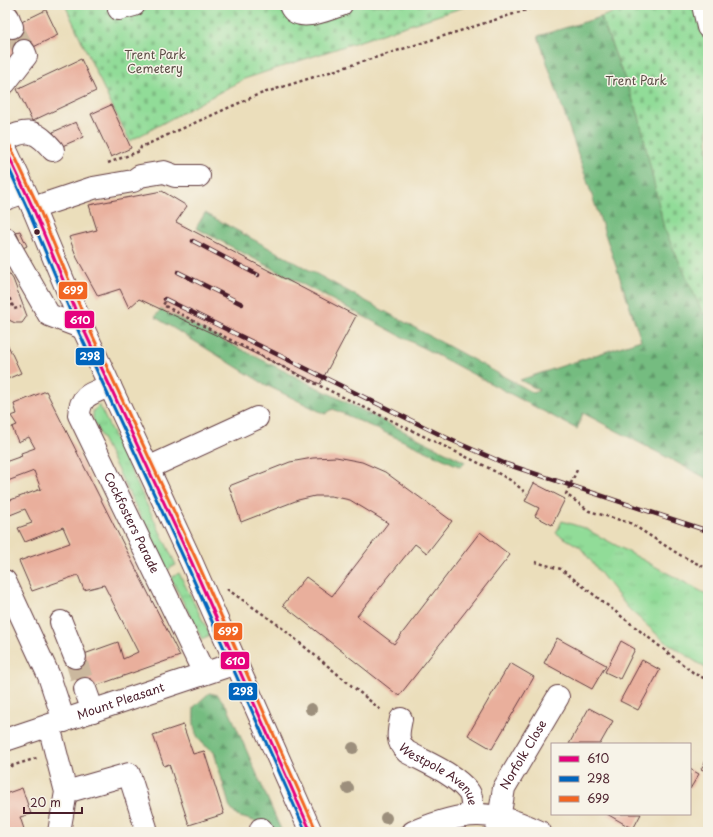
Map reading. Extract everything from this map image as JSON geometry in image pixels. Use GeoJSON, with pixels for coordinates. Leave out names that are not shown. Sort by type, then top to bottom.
{"type":"FeatureCollection","features":[{"type":"Feature","properties":{"kind":"main road"},"geometry":{"type":"LineString","coordinates":[[290,5],[294,12],[302,15],[341,5]]}},
{"type":"Feature","properties":{"kind":"main road"},"geometry":{"type":"LineString","coordinates":[[703,5],[708,27]]}},
{"type":"Feature","properties":{"kind":"main road"},"geometry":{"type":"LineString","coordinates":[[5,82],[26,56],[24,51]]}},
{"type":"Feature","properties":{"kind":"main road"},"geometry":{"type":"LineString","coordinates":[[5,140],[16,134],[30,132],[43,137],[54,150]]}},
{"type":"Feature","properties":{"kind":"main road"},"geometry":{"type":"LineString","coordinates":[[5,148],[29,200],[83,328],[236,662],[311,832]]}},
{"type":"Feature","properties":{"kind":"main road"},"geometry":{"type":"LineString","coordinates":[[5,199],[29,200],[133,181],[140,176],[164,172],[175,176],[199,176]]}},
{"type":"Feature","properties":{"kind":"main road"},"geometry":{"type":"LineString","coordinates":[[5,238],[49,315],[83,328]]}},
{"type":"Feature","properties":{"kind":"main road","name":"Cockfosters Parade"},"geometry":{"type":"LineString","coordinates":[[110,386],[85,397],[79,406],[79,415],[204,673]]}},
{"type":"Feature","properties":{"kind":"main road"},"geometry":{"type":"LineString","coordinates":[[148,468],[258,418]]}},
{"type":"Feature","properties":{"kind":"main road"},"geometry":{"type":"LineString","coordinates":[[5,581],[49,676],[57,724],[56,752],[66,792],[59,832]]}},
{"type":"Feature","properties":{"kind":"main road"},"geometry":{"type":"LineString","coordinates":[[60,622],[74,657]]}},
{"type":"Feature","properties":{"kind":"main road","name":"Mount Pleasant"},"geometry":{"type":"LineString","coordinates":[[5,740],[57,724],[236,662]]}},
{"type":"Feature","properties":{"kind":"main road"},"geometry":{"type":"LineString","coordinates":[[85,689],[93,711]]}},
{"type":"Feature","properties":{"kind":"main road","name":"Norfolk Close"},"geometry":{"type":"LineString","coordinates":[[498,824],[504,788],[558,697]]}},
{"type":"Feature","properties":{"kind":"main road","name":"Westpole Avenue"},"geometry":{"type":"LineString","coordinates":[[394,724],[401,746],[408,752],[456,780],[468,791],[472,800],[473,815]]}},
{"type":"Feature","properties":{"kind":"main road"},"geometry":{"type":"LineString","coordinates":[[66,792],[129,774],[146,828]]}},
{"type":"Feature","properties":{"kind":"main road","name":"Westpole Avenue"},"geometry":{"type":"LineString","coordinates":[[413,832],[440,820],[456,816],[473,815],[498,824],[521,823],[540,832]]}},
{"type":"Feature","properties":{"kind":"path"},"geometry":{"type":"LineString","coordinates":[[107,163],[140,151],[141,147],[257,95],[542,5]]}},
{"type":"Feature","properties":{"kind":"path"},"geometry":{"type":"LineString","coordinates":[[5,287],[14,309],[23,306]]}},
{"type":"Feature","properties":{"kind":"path"},"geometry":{"type":"LineString","coordinates":[[165,302],[163,305],[312,382],[485,466],[512,481],[527,494]]}},
{"type":"Feature","properties":{"kind":"path"},"geometry":{"type":"LineString","coordinates":[[576,470],[566,494],[583,507],[630,523],[680,554],[708,569]]}},
{"type":"Feature","properties":{"kind":"path"},"geometry":{"type":"LineString","coordinates":[[535,562],[561,570],[694,674],[708,680]]}},
{"type":"Feature","properties":{"kind":"path"},"geometry":{"type":"LineString","coordinates":[[222,585],[283,628],[381,708],[394,724]]}},
{"type":"Feature","properties":{"kind":"path"},"geometry":{"type":"LineString","coordinates":[[5,768],[56,752]]}},
{"type":"Feature","properties":{"kind":"green space","name":"Trent Park Cemetery"},"geometry":{"type":"Polygon","coordinates":[[[65,5],[470,5],[244,79],[130,141],[110,102],[65,5]]]}},
{"type":"Feature","properties":{"kind":"green space","name":"Trent Park"},"geometry":{"type":"Polygon","coordinates":[[[634,5],[708,5],[708,312],[703,314],[664,228],[639,116],[601,17],[634,5]]]}},
{"type":"Feature","properties":{"kind":"green space"},"geometry":{"type":"Polygon","coordinates":[[[601,17],[639,116],[703,314],[708,312],[708,479],[583,413],[577,429],[196,228],[205,213],[534,393],[539,390],[520,380],[641,340],[538,36],[601,17]]]}},
{"type":"Feature","properties":{"kind":"green space"},"geometry":{"type":"Polygon","coordinates":[[[161,309],[465,462],[461,467],[333,409],[325,414],[266,385],[155,317],[161,309]]]}},
{"type":"Feature","properties":{"kind":"green space"},"geometry":{"type":"Polygon","coordinates":[[[99,405],[176,565],[167,570],[93,420],[93,411],[99,405]]]}},
{"type":"Feature","properties":{"kind":"green space"},"geometry":{"type":"Polygon","coordinates":[[[562,521],[584,528],[708,595],[708,670],[662,639],[628,608],[580,547],[556,533],[562,521]]]}},
{"type":"Feature","properties":{"kind":"green space"},"geometry":{"type":"Polygon","coordinates":[[[179,573],[210,635],[202,639],[171,578],[179,573]]]}},
{"type":"Feature","properties":{"kind":"green space"},"geometry":{"type":"Polygon","coordinates":[[[209,693],[218,695],[228,708],[282,832],[269,832],[254,821],[237,816],[230,808],[214,752],[202,743],[196,734],[194,707],[209,693]]]}},
{"type":"Feature","properties":{"kind":"building"},"geometry":{"type":"Polygon","coordinates":[[[46,10],[58,35],[5,61],[5,30],[46,10]]]}},
{"type":"Feature","properties":{"kind":"building"},"geometry":{"type":"Polygon","coordinates":[[[81,59],[96,91],[32,121],[17,89],[81,59]]]}},
{"type":"Feature","properties":{"kind":"building"},"geometry":{"type":"Polygon","coordinates":[[[111,105],[131,148],[111,157],[91,114],[111,105]]]}},
{"type":"Feature","properties":{"kind":"building"},"geometry":{"type":"Polygon","coordinates":[[[76,122],[83,137],[60,147],[53,132],[76,122]]]}},
{"type":"Feature","properties":{"kind":"building"},"geometry":{"type":"Polygon","coordinates":[[[162,191],[187,206],[176,222],[356,316],[320,384],[139,299],[129,308],[120,289],[98,296],[77,258],[69,237],[97,230],[89,205],[162,191]]]}},
{"type":"Feature","properties":{"kind":"building"},"geometry":{"type":"Polygon","coordinates":[[[20,231],[27,246],[23,248],[16,232],[20,231]]]}},
{"type":"Feature","properties":{"kind":"building"},"geometry":{"type":"Polygon","coordinates":[[[5,268],[13,279],[27,316],[22,323],[15,323],[9,320],[5,311],[5,268]]]}},
{"type":"Feature","properties":{"kind":"building"},"geometry":{"type":"Polygon","coordinates":[[[5,339],[21,373],[5,380],[5,339]]]}},
{"type":"Feature","properties":{"kind":"building"},"geometry":{"type":"Polygon","coordinates":[[[46,391],[180,656],[81,691],[70,659],[118,642],[123,659],[138,652],[104,585],[84,590],[78,575],[32,591],[19,561],[70,543],[63,527],[25,542],[18,528],[32,523],[25,509],[5,517],[5,502],[41,489],[34,471],[5,482],[5,462],[22,456],[21,453],[35,448],[29,437],[18,442],[12,427],[17,425],[11,416],[17,414],[14,404],[46,391]]]}},
{"type":"Feature","properties":{"kind":"building"},"geometry":{"type":"Polygon","coordinates":[[[336,457],[362,462],[385,472],[452,521],[427,553],[415,544],[357,616],[394,644],[480,532],[510,555],[399,696],[283,605],[306,577],[332,596],[388,523],[350,500],[331,496],[315,496],[298,500],[241,522],[229,486],[290,462],[313,458],[336,457]]]}},
{"type":"Feature","properties":{"kind":"building"},"geometry":{"type":"Polygon","coordinates":[[[534,483],[565,499],[552,525],[535,516],[539,508],[525,501],[534,483]]]}},
{"type":"Feature","properties":{"kind":"building"},"geometry":{"type":"Polygon","coordinates":[[[557,638],[606,665],[592,689],[544,663],[557,638]]]}},
{"type":"Feature","properties":{"kind":"building"},"geometry":{"type":"Polygon","coordinates":[[[621,641],[635,649],[620,679],[605,672],[621,641]]]}},
{"type":"Feature","properties":{"kind":"building"},"geometry":{"type":"Polygon","coordinates":[[[642,660],[660,670],[638,710],[620,701],[642,660]]]}},
{"type":"Feature","properties":{"kind":"building"},"geometry":{"type":"Polygon","coordinates":[[[510,663],[534,677],[492,749],[468,735],[510,663]]]}},
{"type":"Feature","properties":{"kind":"building"},"geometry":{"type":"Polygon","coordinates":[[[589,708],[613,721],[601,743],[570,743],[589,708]]]}},
{"type":"Feature","properties":{"kind":"building"},"geometry":{"type":"Polygon","coordinates":[[[183,725],[193,754],[204,751],[224,814],[189,825],[169,764],[164,766],[153,735],[183,725]]]}},
{"type":"Feature","properties":{"kind":"building"},"geometry":{"type":"Polygon","coordinates":[[[708,757],[708,772],[701,769],[708,757]]]}},
{"type":"Feature","properties":{"kind":"building"},"geometry":{"type":"Polygon","coordinates":[[[691,770],[699,774],[691,787],[691,770]]]}},
{"type":"Feature","properties":{"kind":"building"},"geometry":{"type":"Polygon","coordinates":[[[22,788],[31,814],[20,817],[25,832],[6,832],[5,794],[22,788]]]}},
{"type":"Feature","properties":{"kind":"building"},"geometry":{"type":"Polygon","coordinates":[[[609,815],[640,815],[633,829],[609,815]]]}},
{"type":"Feature","properties":{"kind":"tunnel"},"geometry":{"type":"LineString","coordinates":[[12,27],[24,51]]}},
{"type":"Feature","properties":{"kind":"tunnel"},"geometry":{"type":"LineString","coordinates":[[75,657],[85,689]]}},
{"type":"Feature","properties":{"kind":"railway"},"geometry":{"type":"LineString","coordinates":[[193,241],[258,275]]}},
{"type":"Feature","properties":{"kind":"railway"},"geometry":{"type":"LineString","coordinates":[[178,272],[242,304]]}},
{"type":"Feature","properties":{"kind":"railway"},"geometry":{"type":"LineString","coordinates":[[165,299],[451,440],[506,464],[708,531]]}},
{"type":"Feature","properties":{"kind":"transit line","name":"699"},"geometry":{"type":"LineString","coordinates":[[10,146],[38,206],[88,326],[196,559],[316,830]]}},
{"type":"Feature","properties":{"kind":"transit line","name":"610"},"geometry":{"type":"LineString","coordinates":[[5,148],[33,208],[83,328],[191,561],[311,832]]}},
{"type":"Feature","properties":{"kind":"transit line","name":"298"},"geometry":{"type":"LineString","coordinates":[[5,160],[28,210],[78,330],[186,563],[306,832]]}}]}
